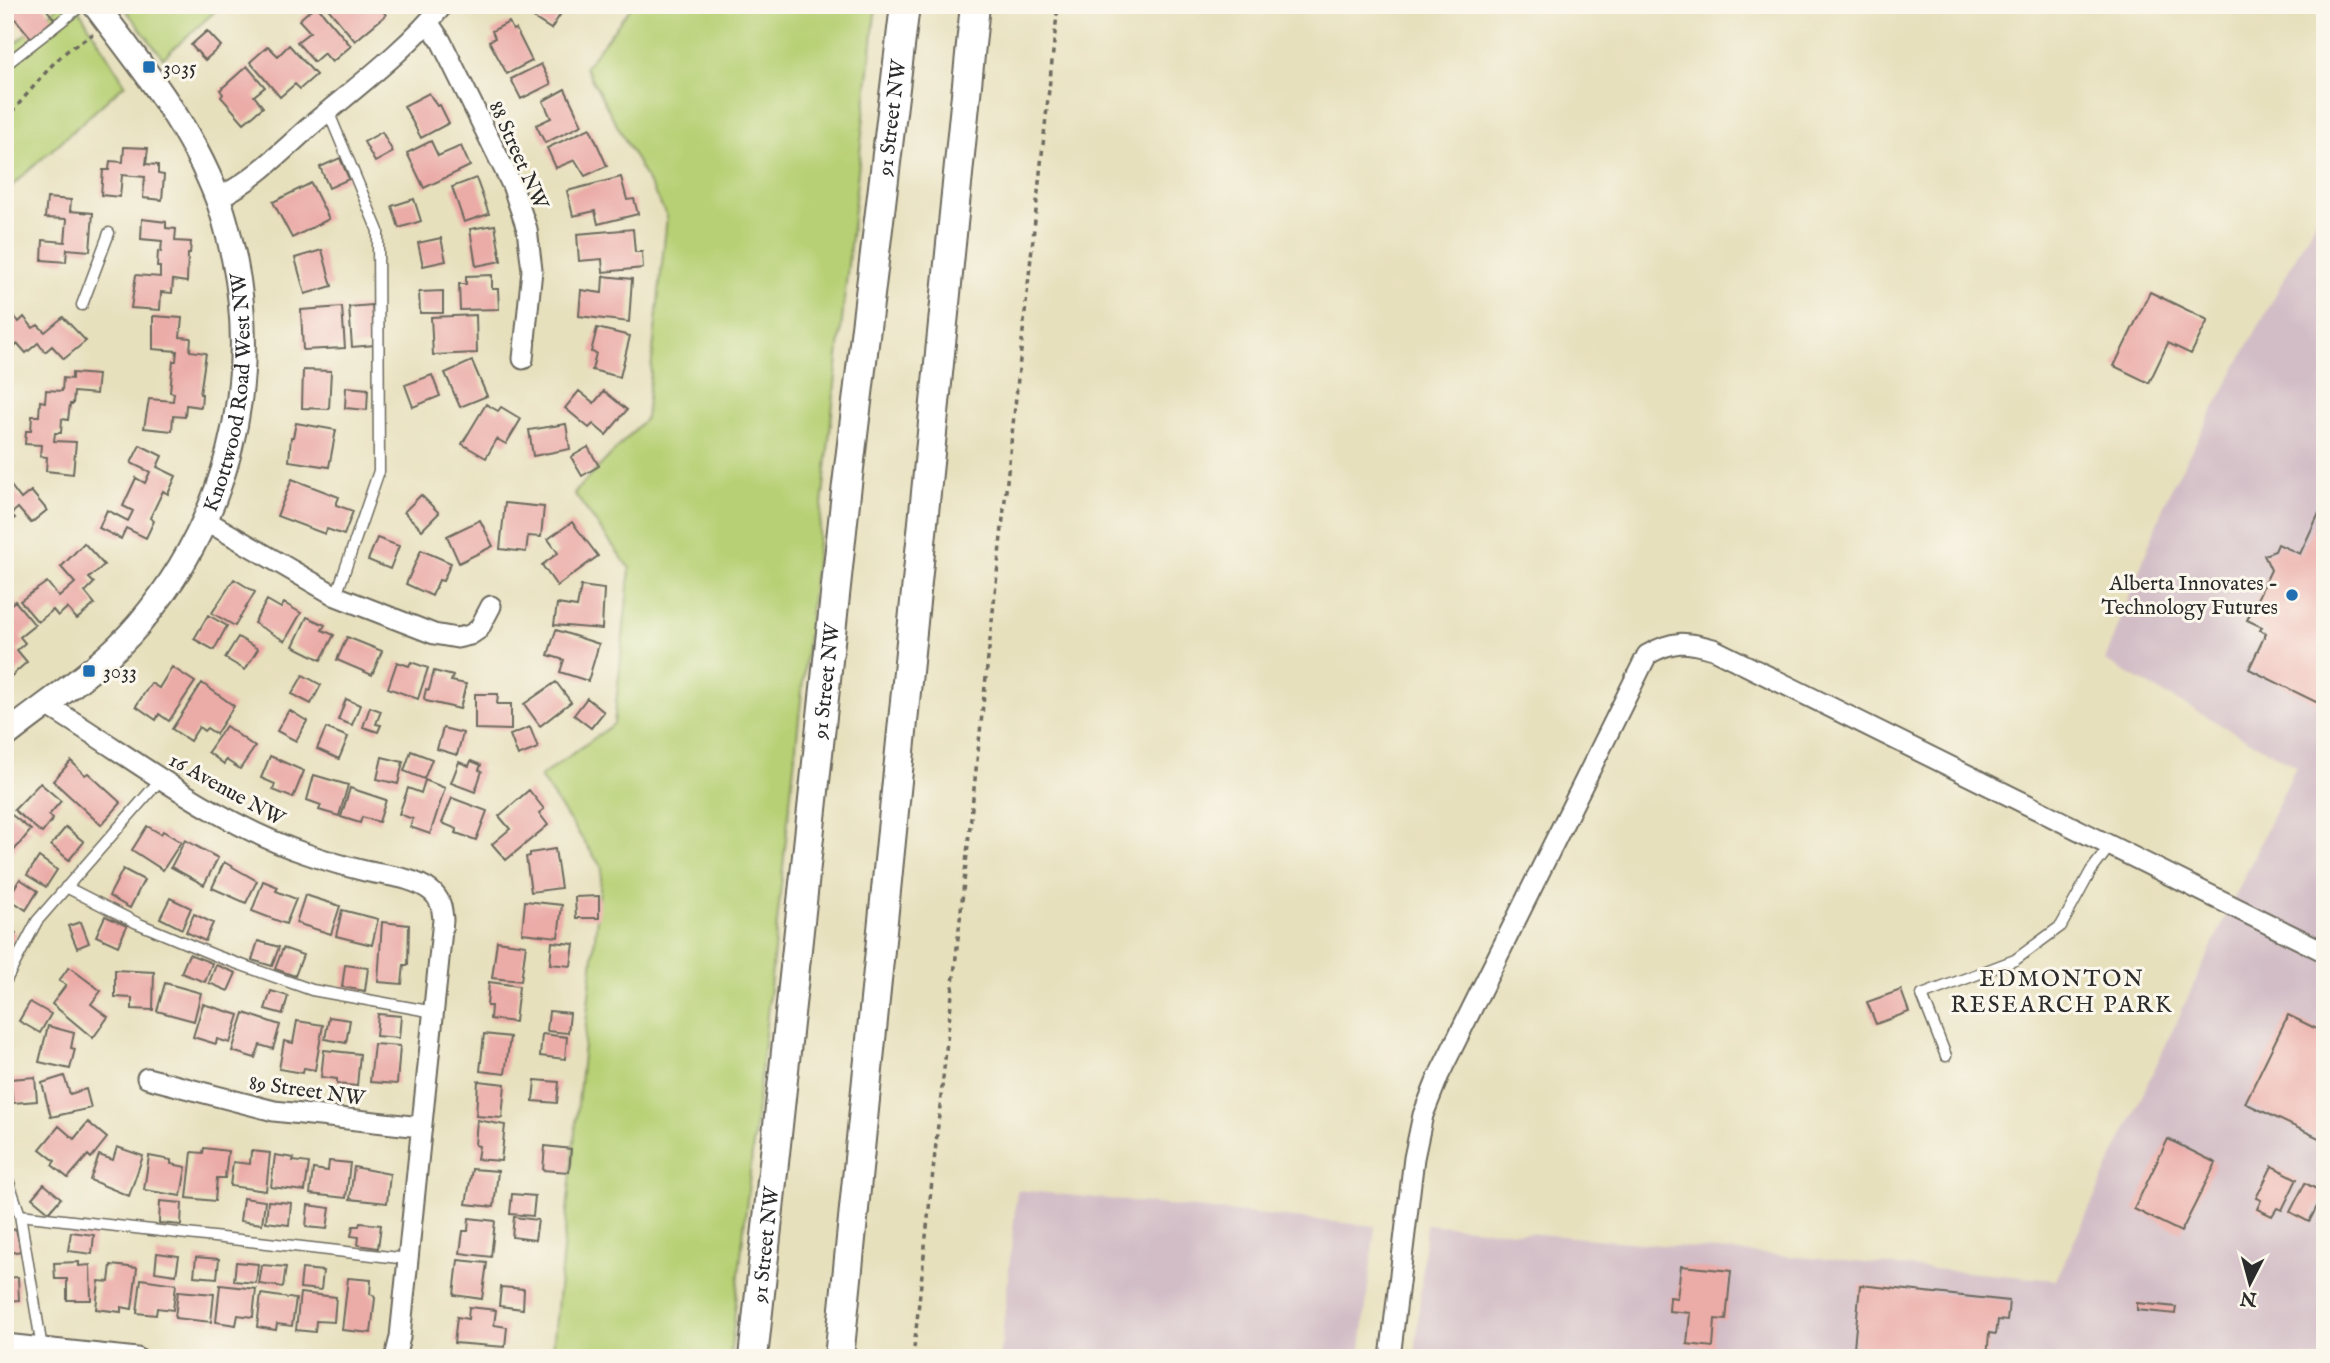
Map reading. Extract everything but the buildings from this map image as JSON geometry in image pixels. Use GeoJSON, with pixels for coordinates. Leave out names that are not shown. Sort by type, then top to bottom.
{"type":"FeatureCollection","features":[{"type":"Feature","properties":{"kind":"main road","name":"91 Street NW"},"geometry":{"type":"LineString","coordinates":[[753,1358],[845,507],[905,5]]}},
{"type":"Feature","properties":{"kind":"main road"},"geometry":{"type":"LineString","coordinates":[[839,1358],[975,5]]}},
{"type":"Feature","properties":{"kind":"street","name":"Knottwood Road West NW"},"geometry":{"type":"LineString","coordinates":[[5,736],[102,662],[138,626],[166,589],[205,520],[226,464],[235,431],[241,390],[243,313],[218,198],[197,152],[176,117],[95,5]]}},
{"type":"Feature","properties":{"kind":"street"},"geometry":{"type":"LineString","coordinates":[[218,198],[237,188],[328,111],[428,22],[443,5]]}},
{"type":"Feature","properties":{"kind":"street","name":"88 Street NW"},"geometry":{"type":"LineString","coordinates":[[428,22],[441,41],[512,185],[527,229],[532,270],[523,359]]}},
{"type":"Feature","properties":{"kind":"street","name":"Knottwood Road West NW"},"geometry":{"type":"LineString","coordinates":[[205,520],[337,596],[446,638],[470,635],[479,629],[491,606]]}},
{"type":"Feature","properties":{"kind":"street"},"geometry":{"type":"LineString","coordinates":[[1390,1358],[1407,1209],[1423,1115],[1439,1075],[1647,655],[1664,645],[1688,642],[1713,649],[2325,952]]}},
{"type":"Feature","properties":{"kind":"street","name":"16 Avenue NW"},"geometry":{"type":"LineString","coordinates":[[45,704],[216,813],[279,844],[336,864],[414,882],[431,891],[438,898],[443,920],[434,1012]]}},
{"type":"Feature","properties":{"kind":"street"},"geometry":{"type":"LineString","coordinates":[[395,1358],[400,1337],[434,1012]]}},
{"type":"Feature","properties":{"kind":"street","name":"89 Street NW"},"geometry":{"type":"LineString","coordinates":[[148,1078],[274,1111],[421,1127]]}},
{"type":"Feature","properties":{"kind":"street"},"geometry":{"type":"LineString","coordinates":[[5,1344],[137,1358]]}},
{"type":"Feature","properties":{"kind":"lane"},"geometry":{"type":"LineString","coordinates":[[5,65],[82,5]]}},
{"type":"Feature","properties":{"kind":"lane"},"geometry":{"type":"LineString","coordinates":[[328,111],[379,231],[379,471],[337,596]]}},
{"type":"Feature","properties":{"kind":"lane"},"geometry":{"type":"LineString","coordinates":[[82,305],[109,233]]}},
{"type":"Feature","properties":{"kind":"lane"},"geometry":{"type":"LineString","coordinates":[[5,982],[37,921],[161,779]]}},
{"type":"Feature","properties":{"kind":"lane"},"geometry":{"type":"LineString","coordinates":[[1945,1056],[1922,995],[2015,960],[2061,926],[2091,872],[2110,846]]}},
{"type":"Feature","properties":{"kind":"lane"},"geometry":{"type":"LineString","coordinates":[[66,887],[137,923],[219,957],[312,990],[434,1012]]}},
{"type":"Feature","properties":{"kind":"lane"},"geometry":{"type":"LineString","coordinates":[[5,1171],[20,1215],[42,1348]]}},
{"type":"Feature","properties":{"kind":"lane"},"geometry":{"type":"LineString","coordinates":[[20,1215],[408,1259]]}},
{"type":"Feature","properties":{"kind":"path"},"geometry":{"type":"LineString","coordinates":[[913,1358],[1058,5]]}},
{"type":"Feature","properties":{"kind":"path"},"geometry":{"type":"LineString","coordinates":[[5,120],[52,65],[93,33]]}},
{"type":"Feature","properties":{"kind":"shaded area"},"geometry":{"type":"Polygon","coordinates":[[[2325,203],[2325,1358],[1415,1358],[1426,1224],[2056,1280],[2296,766],[2105,661],[2169,492],[2325,203]]]}},
{"type":"Feature","properties":{"kind":"shaded area"},"geometry":{"type":"Polygon","coordinates":[[[1017,1190],[1375,1226],[1360,1358],[1000,1358],[1017,1190]]]}},
{"type":"Feature","properties":{"kind":"green space"},"geometry":{"type":"Polygon","coordinates":[[[60,5],[76,5],[125,84],[5,192],[5,52],[60,5]]]}},
{"type":"Feature","properties":{"kind":"green space"},"geometry":{"type":"Polygon","coordinates":[[[122,5],[222,5],[163,58],[122,5]]]}},
{"type":"Feature","properties":{"kind":"green space"},"geometry":{"type":"Polygon","coordinates":[[[633,5],[876,5],[730,1358],[552,1358],[602,868],[540,777],[614,724],[630,569],[574,493],[646,418],[667,216],[585,67],[633,5]]]}},
{"type":"Feature","properties":{"kind":"place","name":"3035"},"geometry":{"type":"Point","coordinates":[149,67]}},
{"type":"Feature","properties":{"kind":"place","name":"Alberta Innovates - Technology Futures"},"geometry":{"type":"Point","coordinates":[2292,595]}},
{"type":"Feature","properties":{"kind":"place","name":"3033"},"geometry":{"type":"Point","coordinates":[89,671]}},
{"type":"Feature","properties":{"kind":"district","name":"EDMONTON RESEARCH PARK"},"geometry":{"type":"Point","coordinates":[2062,991]}}]}
